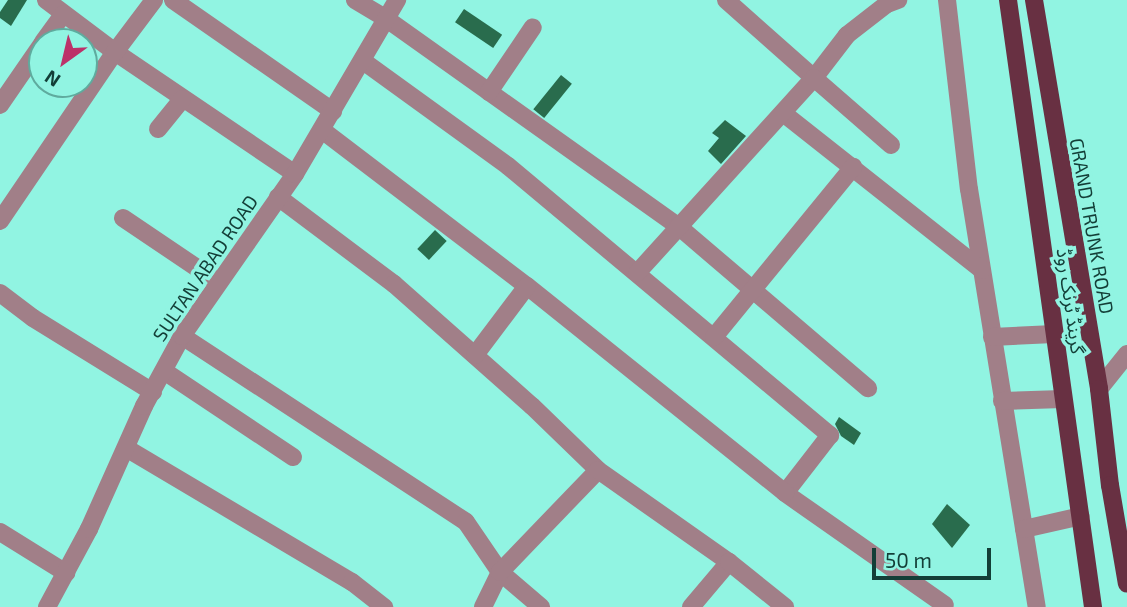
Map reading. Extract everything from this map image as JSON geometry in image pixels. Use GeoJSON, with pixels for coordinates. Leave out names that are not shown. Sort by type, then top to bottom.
{"type":"FeatureCollection","features":[{"type":"Feature","properties":{"kind":"main road","name":"گرینڈ ٹرنک روڈ"},"geometry":{"type":"LineString","coordinates":[[1008,0],[1093,607]]}},
{"type":"Feature","properties":{"kind":"main road","name":"GRAND TRUNK ROAD"},"geometry":{"type":"LineString","coordinates":[[1034,0],[1099,389],[1110,485],[1127,584]]}},
{"type":"Feature","properties":{"kind":"street"},"geometry":{"type":"LineString","coordinates":[[46,0],[182,99],[295,174]]}},
{"type":"Feature","properties":{"kind":"street"},"geometry":{"type":"LineString","coordinates":[[0,222],[115,52],[154,0]]}},
{"type":"Feature","properties":{"kind":"street"},"geometry":{"type":"LineString","coordinates":[[173,0],[333,111]]}},
{"type":"Feature","properties":{"kind":"street"},"geometry":{"type":"LineString","coordinates":[[355,0],[388,20],[678,226],[868,388]]}},
{"type":"Feature","properties":{"kind":"street","name":"SULTAN ABAD ROAD"},"geometry":{"type":"LineString","coordinates":[[47,607],[182,336],[295,174],[388,20],[397,0]]}},
{"type":"Feature","properties":{"kind":"street"},"geometry":{"type":"LineString","coordinates":[[726,0],[891,145]]}},
{"type":"Feature","properties":{"kind":"street"},"geometry":{"type":"LineString","coordinates":[[637,273],[814,78],[847,35],[876,5],[898,0]]}},
{"type":"Feature","properties":{"kind":"street"},"geometry":{"type":"LineString","coordinates":[[947,0],[982,270],[1037,607]]}},
{"type":"Feature","properties":{"kind":"street"},"geometry":{"type":"LineString","coordinates":[[53,28],[63,14]]}},
{"type":"Feature","properties":{"kind":"street"},"geometry":{"type":"LineString","coordinates":[[489,92],[533,27]]}},
{"type":"Feature","properties":{"kind":"street"},"geometry":{"type":"LineString","coordinates":[[0,105],[6,82],[28,59]]}},
{"type":"Feature","properties":{"kind":"street"},"geometry":{"type":"LineString","coordinates":[[363,61],[508,166],[830,435],[785,493]]}},
{"type":"Feature","properties":{"kind":"street"},"geometry":{"type":"LineString","coordinates":[[158,129],[182,99]]}},
{"type":"Feature","properties":{"kind":"street"},"geometry":{"type":"LineString","coordinates":[[783,113],[982,270]]}},
{"type":"Feature","properties":{"kind":"street"},"geometry":{"type":"LineString","coordinates":[[322,130],[527,286],[785,493],[946,606]]}},
{"type":"Feature","properties":{"kind":"street"},"geometry":{"type":"LineString","coordinates":[[714,337],[853,166]]}},
{"type":"Feature","properties":{"kind":"street"},"geometry":{"type":"LineString","coordinates":[[278,197],[394,284],[475,355],[598,470],[729,562],[785,607]]}},
{"type":"Feature","properties":{"kind":"street"},"geometry":{"type":"LineString","coordinates":[[123,218],[218,282]]}},
{"type":"Feature","properties":{"kind":"street"},"geometry":{"type":"LineString","coordinates":[[475,355],[527,286]]}},
{"type":"Feature","properties":{"kind":"street"},"geometry":{"type":"LineString","coordinates":[[0,293],[33,318],[153,392]]}},
{"type":"Feature","properties":{"kind":"street"},"geometry":{"type":"LineString","coordinates":[[992,337],[1054,334]]}},
{"type":"Feature","properties":{"kind":"street"},"geometry":{"type":"LineString","coordinates":[[182,336],[466,522],[500,572],[541,607]]}},
{"type":"Feature","properties":{"kind":"street"},"geometry":{"type":"LineString","coordinates":[[1099,389],[1127,354]]}},
{"type":"Feature","properties":{"kind":"street"},"geometry":{"type":"LineString","coordinates":[[164,371],[293,457]]}},
{"type":"Feature","properties":{"kind":"street"},"geometry":{"type":"LineString","coordinates":[[1002,401],[1063,399]]}},
{"type":"Feature","properties":{"kind":"street"},"geometry":{"type":"LineString","coordinates":[[126,448],[352,582],[384,607]]}},
{"type":"Feature","properties":{"kind":"street"},"geometry":{"type":"LineString","coordinates":[[484,607],[500,572],[598,470]]}},
{"type":"Feature","properties":{"kind":"street"},"geometry":{"type":"LineString","coordinates":[[1024,530],[1081,516]]}},
{"type":"Feature","properties":{"kind":"street"},"geometry":{"type":"LineString","coordinates":[[0,532],[66,573]]}},
{"type":"Feature","properties":{"kind":"street"},"geometry":{"type":"LineString","coordinates":[[691,607],[729,562]]}},
{"type":"Feature","properties":{"kind":"building"},"geometry":{"type":"Polygon","coordinates":[[[8,0],[27,0],[11,26],[0,18],[0,12],[8,0]]]}},
{"type":"Feature","properties":{"kind":"building"},"geometry":{"type":"Polygon","coordinates":[[[464,9],[502,35],[493,48],[455,22],[464,9]]]}},
{"type":"Feature","properties":{"kind":"building"},"geometry":{"type":"Polygon","coordinates":[[[561,75],[572,84],[544,118],[533,109],[561,75]]]}},
{"type":"Feature","properties":{"kind":"building"},"geometry":{"type":"Polygon","coordinates":[[[725,120],[746,136],[721,164],[708,151],[719,138],[712,133],[725,120]]]}},
{"type":"Feature","properties":{"kind":"building"},"geometry":{"type":"Polygon","coordinates":[[[435,230],[447,241],[429,260],[417,249],[435,230]]]}},
{"type":"Feature","properties":{"kind":"building"},"geometry":{"type":"Polygon","coordinates":[[[839,417],[861,433],[854,445],[841,436],[835,424],[839,417]]]}},
{"type":"Feature","properties":{"kind":"building"},"geometry":{"type":"Polygon","coordinates":[[[947,504],[970,525],[952,548],[932,524],[947,504]]]}}]}
